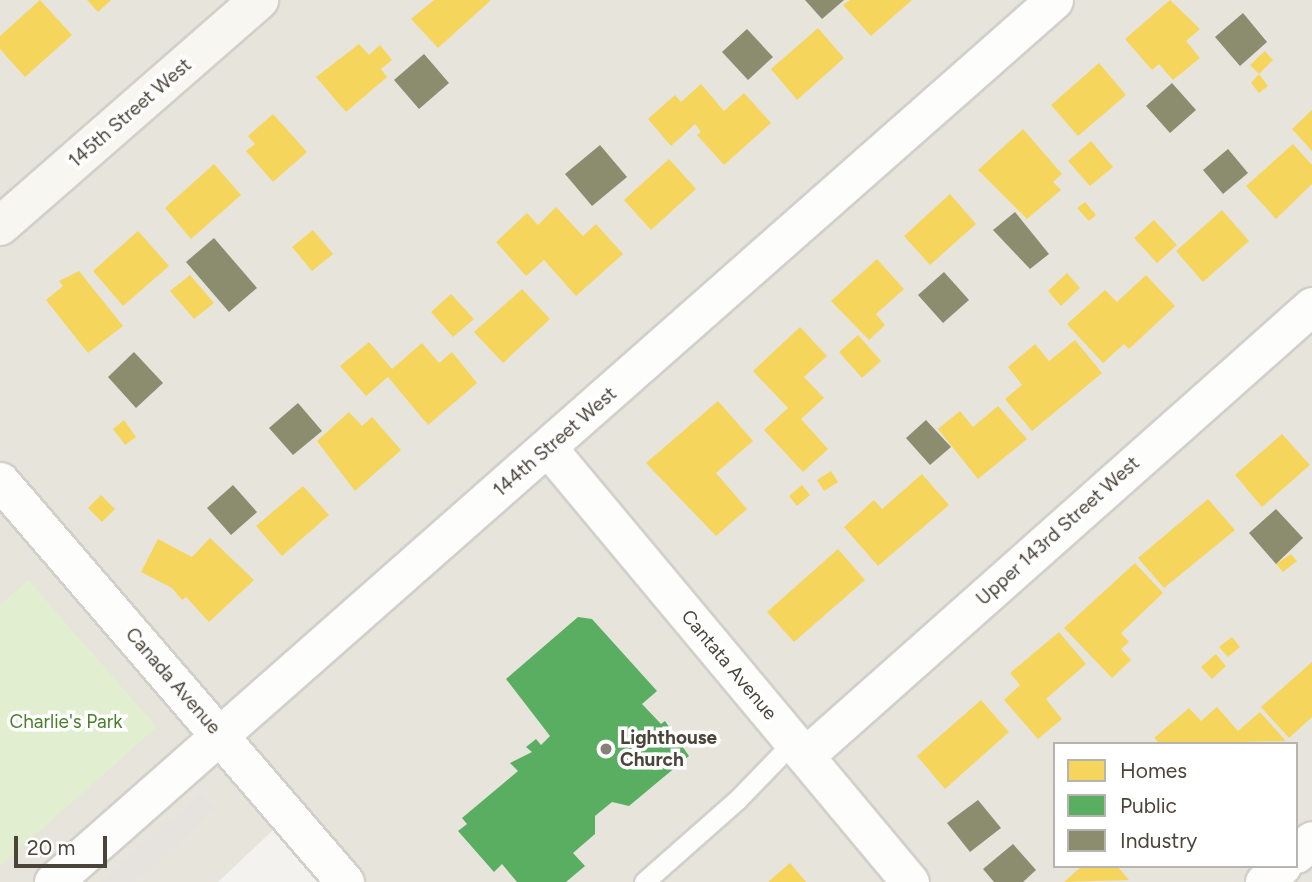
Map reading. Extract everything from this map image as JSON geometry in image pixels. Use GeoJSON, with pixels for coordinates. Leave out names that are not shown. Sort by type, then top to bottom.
{"type":"FeatureCollection","features":[{"type":"Feature","properties":{"kind":"street","name":"145th Street West"},"geometry":{"type":"LineString","coordinates":[[0,226],[259,0]]}},
{"type":"Feature","properties":{"kind":"street","name":"144th Street West"},"geometry":{"type":"LineString","coordinates":[[53,882],[1054,0]]}},
{"type":"Feature","properties":{"kind":"street","name":"Upper 143rd Street West"},"geometry":{"type":"LineString","coordinates":[[799,749],[1312,306]]}},
{"type":"Feature","properties":{"kind":"street","name":"Cantata Avenue"},"geometry":{"type":"LineString","coordinates":[[548,448],[910,882]]}},
{"type":"Feature","properties":{"kind":"street","name":"Canada Avenue"},"geometry":{"type":"LineString","coordinates":[[0,481],[345,882]]}},
{"type":"Feature","properties":{"kind":"street"},"geometry":{"type":"LineString","coordinates":[[1298,852],[1312,840]]}},
{"type":"Feature","properties":{"kind":"street"},"geometry":{"type":"LineString","coordinates":[[1264,882],[1280,868]]}},
{"type":"Feature","properties":{"kind":"lane"},"geometry":{"type":"LineString","coordinates":[[644,882],[799,749]]}},
{"type":"Feature","properties":{"kind":"shaded area"},"geometry":{"type":"Polygon","coordinates":[[[0,0],[1312,0],[1312,882],[345,882],[288,816],[218,882],[0,882],[0,0]]]}},
{"type":"Feature","properties":{"kind":"shaded area"},"geometry":{"type":"Polygon","coordinates":[[[201,792],[217,809],[135,882],[100,882],[201,792]]]}},
{"type":"Feature","properties":{"kind":"green space","name":"Charlie's Park"},"geometry":{"type":"Polygon","coordinates":[[[28,580],[157,727],[0,866],[0,605],[28,580]]]}},
{"type":"Feature","properties":{"kind":"building: Homes"},"geometry":{"type":"Polygon","coordinates":[[[40,0],[72,35],[25,77],[0,49],[0,36],[40,0]]]}},
{"type":"Feature","properties":{"kind":"building: Homes"},"geometry":{"type":"Polygon","coordinates":[[[87,0],[111,0],[98,12],[87,0]]]}},
{"type":"Feature","properties":{"kind":"building: Homes"},"geometry":{"type":"Polygon","coordinates":[[[434,0],[491,0],[438,48],[411,19],[434,0]]]}},
{"type":"Feature","properties":{"kind":"building: Homes"},"geometry":{"type":"Polygon","coordinates":[[[850,0],[912,0],[871,36],[843,5],[850,0]]]}},
{"type":"Feature","properties":{"kind":"building: Homes"},"geometry":{"type":"Polygon","coordinates":[[[1170,0],[1200,29],[1186,41],[1200,58],[1173,80],[1159,64],[1152,70],[1125,39],[1170,0]]]}},
{"type":"Feature","properties":{"kind":"building: Homes"},"geometry":{"type":"Polygon","coordinates":[[[818,28],[844,58],[797,100],[771,69],[818,28]]]}},
{"type":"Feature","properties":{"kind":"building: Homes"},"geometry":{"type":"Polygon","coordinates":[[[359,44],[369,55],[380,45],[392,60],[381,69],[387,77],[346,112],[316,77],[359,44]]]}},
{"type":"Feature","properties":{"kind":"building: Homes"},"geometry":{"type":"Polygon","coordinates":[[[1265,51],[1273,60],[1259,74],[1250,65],[1265,51]]]}},
{"type":"Feature","properties":{"kind":"building: Homes"},"geometry":{"type":"Polygon","coordinates":[[[1099,63],[1126,95],[1078,136],[1051,105],[1099,63]]]}},
{"type":"Feature","properties":{"kind":"building: Homes"},"geometry":{"type":"Polygon","coordinates":[[[1259,74],[1268,86],[1259,93],[1251,83],[1259,74]]]}},
{"type":"Feature","properties":{"kind":"building: Homes"},"geometry":{"type":"Polygon","coordinates":[[[701,84],[724,111],[744,93],[771,123],[724,165],[697,135],[701,132],[695,124],[671,146],[648,119],[675,95],[681,102],[701,84]]]}},
{"type":"Feature","properties":{"kind":"building: Homes"},"geometry":{"type":"Polygon","coordinates":[[[1312,110],[1312,151],[1292,129],[1312,110]]]}},
{"type":"Feature","properties":{"kind":"building: Homes"},"geometry":{"type":"Polygon","coordinates":[[[273,114],[307,152],[273,182],[246,151],[255,144],[248,136],[273,114]]]}},
{"type":"Feature","properties":{"kind":"building: Homes"},"geometry":{"type":"Polygon","coordinates":[[[1023,129],[1062,174],[1053,182],[1061,190],[1027,219],[978,170],[1023,129]]]}},
{"type":"Feature","properties":{"kind":"building: Homes"},"geometry":{"type":"Polygon","coordinates":[[[1091,141],[1113,167],[1090,186],[1068,161],[1091,141]]]}},
{"type":"Feature","properties":{"kind":"building: Homes"},"geometry":{"type":"Polygon","coordinates":[[[1293,144],[1312,165],[1312,184],[1276,219],[1246,186],[1293,144]]]}},
{"type":"Feature","properties":{"kind":"building: Homes"},"geometry":{"type":"Polygon","coordinates":[[[669,159],[696,189],[651,230],[624,200],[669,159]]]}},
{"type":"Feature","properties":{"kind":"building: Homes"},"geometry":{"type":"Polygon","coordinates":[[[214,164],[241,195],[191,239],[165,208],[214,164]]]}},
{"type":"Feature","properties":{"kind":"building: Homes"},"geometry":{"type":"Polygon","coordinates":[[[950,194],[976,224],[930,265],[904,236],[950,194]]]}},
{"type":"Feature","properties":{"kind":"building: Homes"},"geometry":{"type":"Polygon","coordinates":[[[1085,202],[1096,215],[1089,221],[1077,208],[1085,202]]]}},
{"type":"Feature","properties":{"kind":"building: Homes"},"geometry":{"type":"Polygon","coordinates":[[[556,207],[583,236],[596,224],[623,254],[576,296],[544,260],[526,276],[496,242],[527,213],[538,225],[556,207]]]}},
{"type":"Feature","properties":{"kind":"building: Homes"},"geometry":{"type":"Polygon","coordinates":[[[1222,210],[1249,241],[1203,282],[1176,251],[1222,210]]]}},
{"type":"Feature","properties":{"kind":"building: Homes"},"geometry":{"type":"Polygon","coordinates":[[[1154,220],[1177,245],[1157,263],[1134,238],[1154,220]]]}},
{"type":"Feature","properties":{"kind":"building: Homes"},"geometry":{"type":"Polygon","coordinates":[[[313,230],[333,254],[312,271],[292,247],[313,230]]]}},
{"type":"Feature","properties":{"kind":"building: Homes"},"geometry":{"type":"Polygon","coordinates":[[[138,231],[169,266],[123,306],[93,271],[138,231]]]}},
{"type":"Feature","properties":{"kind":"building: Homes"},"geometry":{"type":"Polygon","coordinates":[[[877,259],[904,289],[876,314],[885,325],[869,340],[831,301],[877,259]]]}},
{"type":"Feature","properties":{"kind":"building: Homes"},"geometry":{"type":"Polygon","coordinates":[[[79,271],[123,326],[88,353],[46,300],[63,286],[59,281],[79,271]]]}},
{"type":"Feature","properties":{"kind":"building: Homes"},"geometry":{"type":"Polygon","coordinates":[[[1067,273],[1080,288],[1061,306],[1048,291],[1067,273]]]}},
{"type":"Feature","properties":{"kind":"building: Homes"},"geometry":{"type":"Polygon","coordinates":[[[190,275],[214,303],[194,319],[170,291],[190,275]]]}},
{"type":"Feature","properties":{"kind":"building: Homes"},"geometry":{"type":"Polygon","coordinates":[[[1146,275],[1175,306],[1129,349],[1124,344],[1103,363],[1067,324],[1105,290],[1117,302],[1146,275]]]}},
{"type":"Feature","properties":{"kind":"building: Homes"},"geometry":{"type":"Polygon","coordinates":[[[522,289],[550,319],[503,363],[474,332],[522,289]]]}},
{"type":"Feature","properties":{"kind":"building: Homes"},"geometry":{"type":"Polygon","coordinates":[[[451,294],[474,319],[453,337],[431,312],[451,294]]]}},
{"type":"Feature","properties":{"kind":"building: Homes"},"geometry":{"type":"Polygon","coordinates":[[[800,327],[827,356],[804,377],[824,398],[801,419],[828,449],[803,472],[764,430],[788,408],[753,371],[800,327]]]}},
{"type":"Feature","properties":{"kind":"building: Homes"},"geometry":{"type":"Polygon","coordinates":[[[858,335],[881,361],[862,378],[839,352],[858,335]]]}},
{"type":"Feature","properties":{"kind":"building: Homes"},"geometry":{"type":"Polygon","coordinates":[[[1075,340],[1102,373],[1032,431],[1005,399],[1022,385],[1008,367],[1035,344],[1049,361],[1075,340]]]}},
{"type":"Feature","properties":{"kind":"building: Homes"},"geometry":{"type":"Polygon","coordinates":[[[369,342],[392,369],[422,343],[439,363],[452,352],[477,383],[428,425],[388,377],[366,396],[340,366],[369,342]]]}},
{"type":"Feature","properties":{"kind":"building: Homes"},"geometry":{"type":"Polygon","coordinates":[[[718,401],[753,441],[716,473],[747,509],[716,536],[646,463],[718,401]]]}},
{"type":"Feature","properties":{"kind":"building: Homes"},"geometry":{"type":"Polygon","coordinates":[[[998,406],[1027,439],[978,479],[938,429],[960,411],[973,427],[998,406]]]}},
{"type":"Feature","properties":{"kind":"building: Homes"},"geometry":{"type":"Polygon","coordinates":[[[349,412],[362,426],[372,417],[401,450],[355,491],[317,441],[349,412]]]}},
{"type":"Feature","properties":{"kind":"building: Homes"},"geometry":{"type":"Polygon","coordinates":[[[124,420],[136,437],[125,445],[113,429],[124,420]]]}},
{"type":"Feature","properties":{"kind":"building: Homes"},"geometry":{"type":"Polygon","coordinates":[[[1282,434],[1310,465],[1262,507],[1235,475],[1282,434]]]}},
{"type":"Feature","properties":{"kind":"building: Homes"},"geometry":{"type":"Polygon","coordinates":[[[831,471],[838,482],[824,491],[817,480],[831,471]]]}},
{"type":"Feature","properties":{"kind":"building: Homes"},"geometry":{"type":"Polygon","coordinates":[[[922,474],[949,505],[878,566],[844,527],[874,500],[882,509],[922,474]]]}},
{"type":"Feature","properties":{"kind":"building: Homes"},"geometry":{"type":"Polygon","coordinates":[[[802,485],[810,495],[797,506],[789,496],[802,485]]]}},
{"type":"Feature","properties":{"kind":"building: Homes"},"geometry":{"type":"Polygon","coordinates":[[[303,486],[329,515],[282,556],[256,526],[303,486]]]}},
{"type":"Feature","properties":{"kind":"building: Homes"},"geometry":{"type":"Polygon","coordinates":[[[101,495],[115,509],[102,522],[88,508],[101,495]]]}},
{"type":"Feature","properties":{"kind":"building: Homes"},"geometry":{"type":"Polygon","coordinates":[[[1208,499],[1235,530],[1164,588],[1138,558],[1208,499]]]}},
{"type":"Feature","properties":{"kind":"building: Homes"},"geometry":{"type":"Polygon","coordinates":[[[210,538],[254,580],[209,622],[186,597],[182,600],[172,588],[141,572],[158,539],[192,557],[210,538]]]}},
{"type":"Feature","properties":{"kind":"building: Homes"},"geometry":{"type":"Polygon","coordinates":[[[838,549],[865,580],[794,642],[767,612],[838,549]]]}},
{"type":"Feature","properties":{"kind":"building: Homes"},"geometry":{"type":"Polygon","coordinates":[[[1291,554],[1297,561],[1283,572],[1276,564],[1291,554]]]}},
{"type":"Feature","properties":{"kind":"building: Homes"},"geometry":{"type":"Polygon","coordinates":[[[1135,563],[1163,593],[1121,633],[1129,642],[1121,649],[1131,660],[1112,678],[1064,628],[1135,563]]]}},
{"type":"Feature","properties":{"kind":"building: Homes"},"geometry":{"type":"Polygon","coordinates":[[[1059,632],[1086,664],[1046,699],[1062,719],[1038,739],[1004,700],[1020,685],[1010,673],[1059,632]]]}},
{"type":"Feature","properties":{"kind":"building: Homes"},"geometry":{"type":"Polygon","coordinates":[[[1232,637],[1240,647],[1228,657],[1219,647],[1232,637]]]}},
{"type":"Feature","properties":{"kind":"building: Homes"},"geometry":{"type":"Polygon","coordinates":[[[1216,654],[1226,666],[1212,679],[1201,667],[1216,654]]]}},
{"type":"Feature","properties":{"kind":"building: Homes"},"geometry":{"type":"Polygon","coordinates":[[[1312,662],[1312,717],[1289,738],[1261,707],[1312,662]]]}},
{"type":"Feature","properties":{"kind":"building: Homes"},"geometry":{"type":"Polygon","coordinates":[[[981,700],[1009,732],[945,789],[917,756],[981,700]]]}},
{"type":"Feature","properties":{"kind":"building: Homes"},"geometry":{"type":"Polygon","coordinates":[[[1217,707],[1238,731],[1260,712],[1286,741],[1158,742],[1154,738],[1189,708],[1201,721],[1217,707]]]}},
{"type":"Feature","properties":{"kind":"building: Homes"},"geometry":{"type":"Polygon","coordinates":[[[790,863],[806,882],[768,882],[790,863]]]}},
{"type":"Feature","properties":{"kind":"building: Homes"},"geometry":{"type":"Polygon","coordinates":[[[1080,868],[1119,868],[1129,880],[1064,882],[1080,868]]]}},
{"type":"Feature","properties":{"kind":"building: Public","name":"Lighthouse Church"},"geometry":{"type":"Polygon","coordinates":[[[578,617],[592,619],[657,691],[642,704],[661,724],[665,721],[689,756],[629,806],[612,802],[595,816],[595,834],[573,853],[585,866],[566,882],[517,882],[502,864],[494,872],[458,831],[467,824],[462,818],[518,771],[510,763],[532,752],[526,747],[536,739],[541,745],[550,736],[506,679],[578,617]]]}},
{"type":"Feature","properties":{"kind":"building: Industry"},"geometry":{"type":"Polygon","coordinates":[[[805,0],[844,0],[822,19],[805,0]]]}},
{"type":"Feature","properties":{"kind":"building: Industry"},"geometry":{"type":"Polygon","coordinates":[[[1243,13],[1267,42],[1240,66],[1215,37],[1243,13]]]}},
{"type":"Feature","properties":{"kind":"building: Industry"},"geometry":{"type":"Polygon","coordinates":[[[747,29],[773,57],[748,80],[722,52],[747,29]]]}},
{"type":"Feature","properties":{"kind":"building: Industry"},"geometry":{"type":"Polygon","coordinates":[[[424,54],[449,83],[419,109],[394,80],[424,54]]]}},
{"type":"Feature","properties":{"kind":"building: Industry"},"geometry":{"type":"Polygon","coordinates":[[[1172,83],[1196,110],[1170,133],[1146,106],[1172,83]]]}},
{"type":"Feature","properties":{"kind":"building: Industry"},"geometry":{"type":"Polygon","coordinates":[[[600,145],[627,177],[592,206],[565,174],[600,145]]]}},
{"type":"Feature","properties":{"kind":"building: Industry"},"geometry":{"type":"Polygon","coordinates":[[[1228,149],[1248,173],[1223,194],[1203,170],[1228,149]]]}},
{"type":"Feature","properties":{"kind":"building: Industry"},"geometry":{"type":"Polygon","coordinates":[[[1015,212],[1049,254],[1030,269],[993,230],[1015,212]]]}},
{"type":"Feature","properties":{"kind":"building: Industry"},"geometry":{"type":"Polygon","coordinates":[[[214,238],[257,288],[229,312],[186,262],[214,238]]]}},
{"type":"Feature","properties":{"kind":"building: Industry"},"geometry":{"type":"Polygon","coordinates":[[[944,272],[969,300],[943,323],[918,295],[944,272]]]}},
{"type":"Feature","properties":{"kind":"building: Industry"},"geometry":{"type":"Polygon","coordinates":[[[134,352],[163,383],[136,408],[108,377],[134,352]]]}},
{"type":"Feature","properties":{"kind":"building: Industry"},"geometry":{"type":"Polygon","coordinates":[[[298,403],[322,431],[293,455],[269,428],[298,403]]]}},
{"type":"Feature","properties":{"kind":"building: Industry"},"geometry":{"type":"Polygon","coordinates":[[[926,420],[951,447],[930,465],[906,438],[926,420]]]}},
{"type":"Feature","properties":{"kind":"building: Industry"},"geometry":{"type":"Polygon","coordinates":[[[233,485],[257,512],[231,535],[207,508],[233,485]]]}},
{"type":"Feature","properties":{"kind":"building: Industry"},"geometry":{"type":"Polygon","coordinates":[[[1276,509],[1303,538],[1276,564],[1249,533],[1276,509]]]}},
{"type":"Feature","properties":{"kind":"building: Industry"},"geometry":{"type":"Polygon","coordinates":[[[978,800],[1001,828],[970,852],[947,823],[978,800]]]}},
{"type":"Feature","properties":{"kind":"building: Industry"},"geometry":{"type":"Polygon","coordinates":[[[1013,844],[1036,870],[1023,882],[994,882],[983,869],[1013,844]]]}},
{"type":"Feature","properties":{"kind":"place","name":"Lighthouse Church"},"geometry":{"type":"Point","coordinates":[606,749]}}]}
